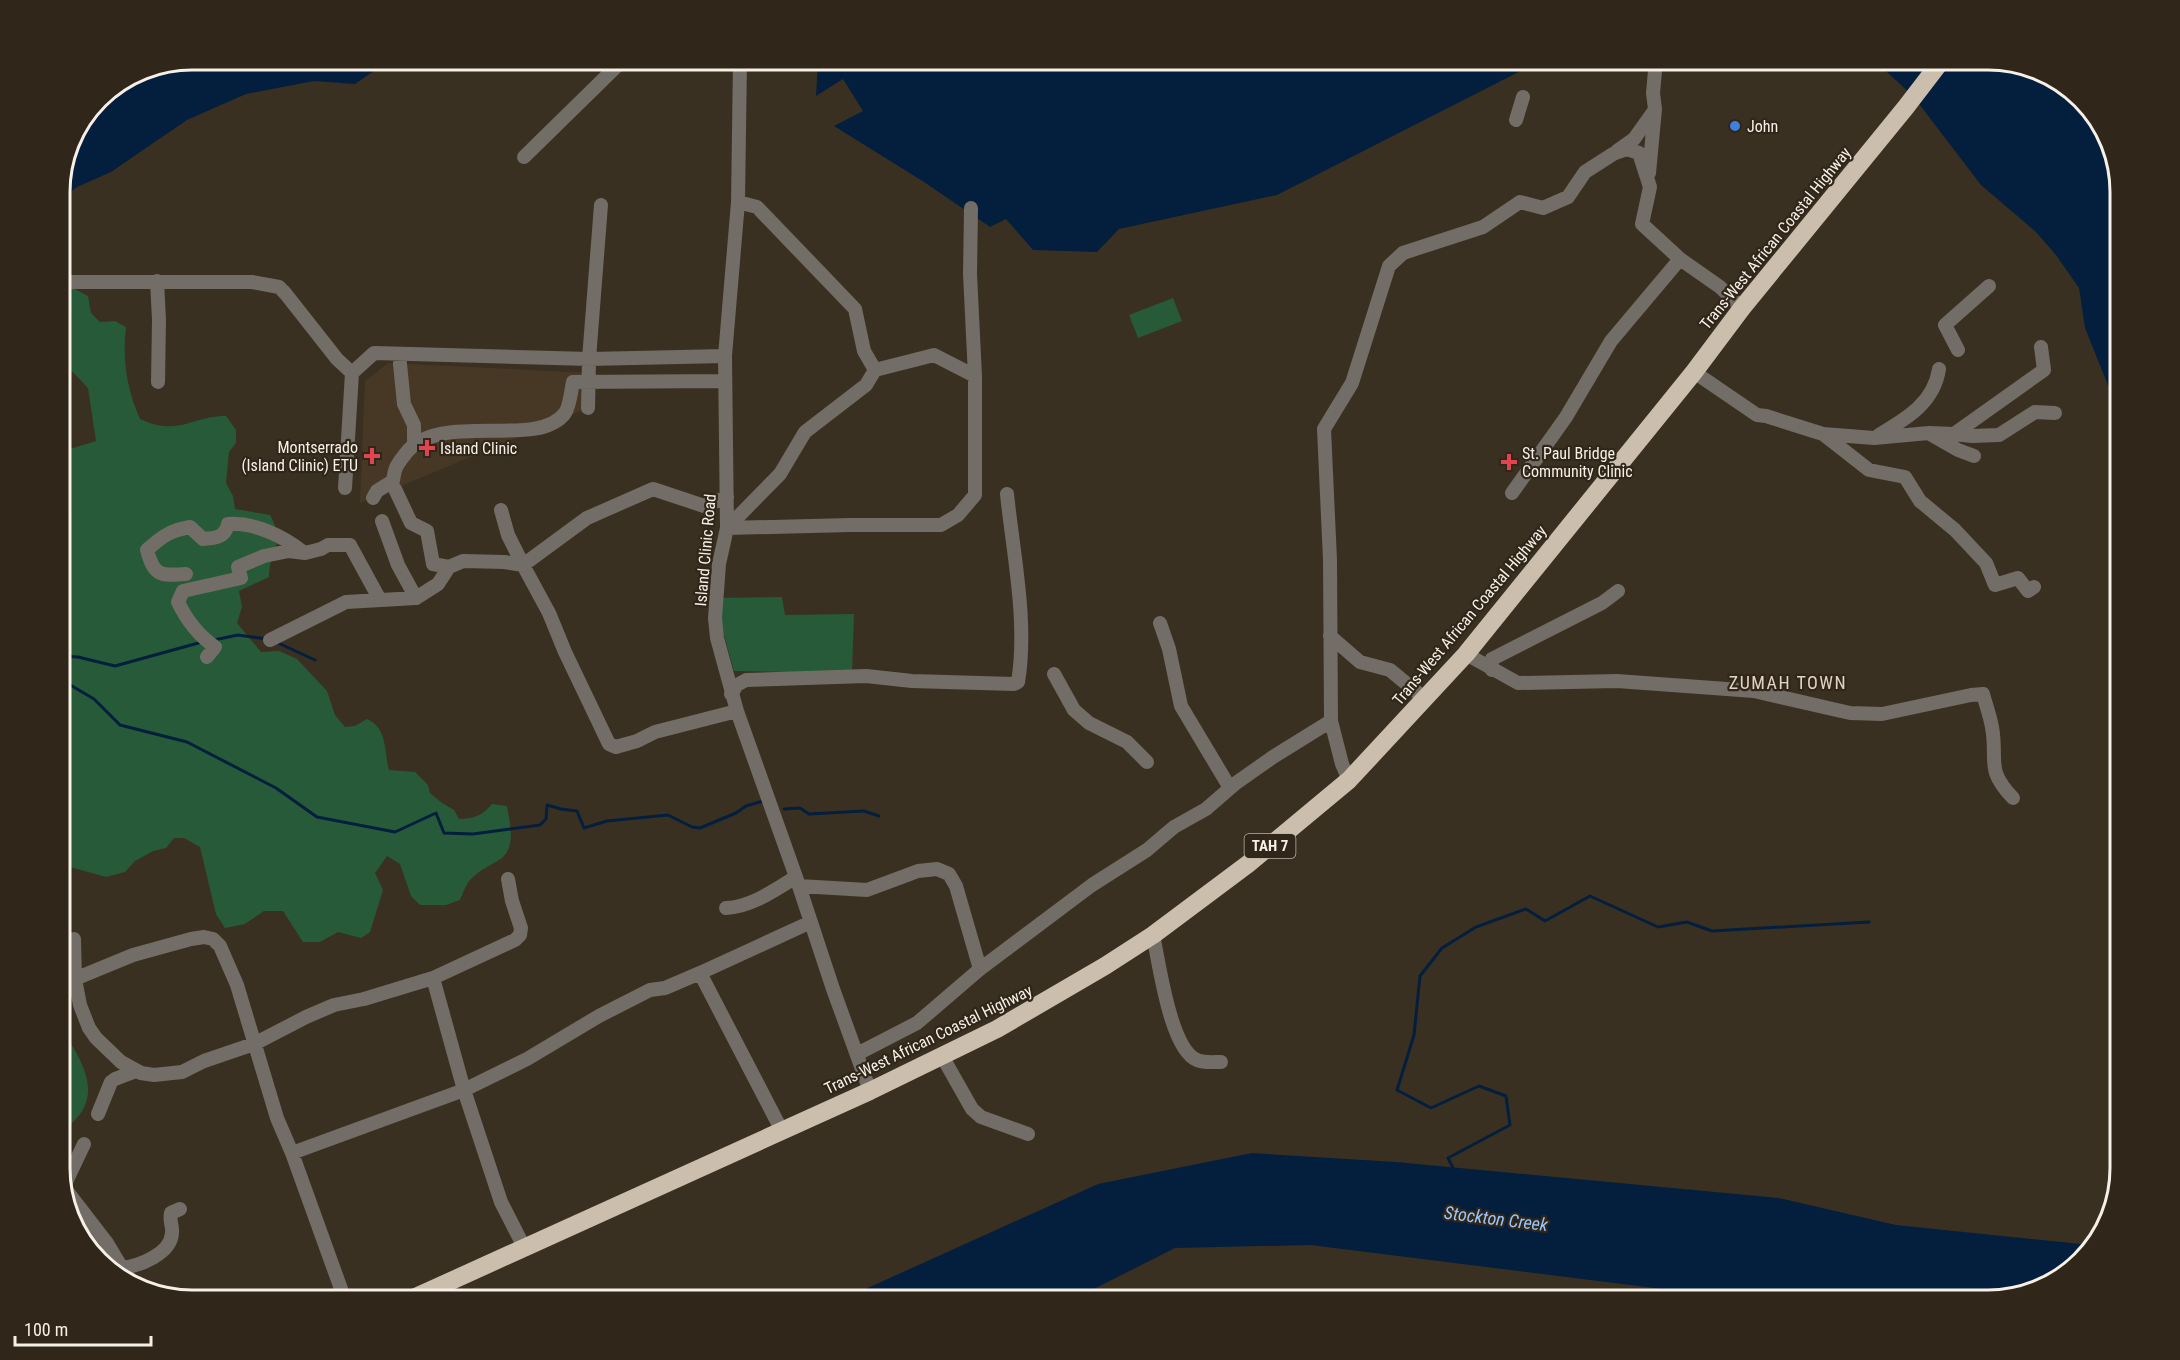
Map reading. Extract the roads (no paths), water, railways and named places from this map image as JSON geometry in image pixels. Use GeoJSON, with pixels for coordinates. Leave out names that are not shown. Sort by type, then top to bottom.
{"type":"FeatureCollection","features":[{"type":"Feature","properties":{"kind":"highway","name":"Trans-West African Coastal Highway"},"geometry":{"type":"LineString","coordinates":[[433,1290],[870,1091],[997,1029],[1050,1000],[1153,934],[1248,864],[1349,780],[1466,654],[1934,70]]}},
{"type":"Feature","properties":{"kind":"street"},"geometry":{"type":"LineString","coordinates":[[524,157],[613,70]]}},
{"type":"Feature","properties":{"kind":"street","name":"Island Clinic Road"},"geometry":{"type":"LineString","coordinates":[[740,70],[738,202],[725,356],[727,528],[718,564],[715,618],[717,638],[731,694],[870,1091]]}},
{"type":"Feature","properties":{"kind":"street"},"geometry":{"type":"LineString","coordinates":[[1655,70],[1653,93],[1655,109],[1649,163],[1650,187],[1642,224],[1680,259],[1720,287],[1742,308]]}},
{"type":"Feature","properties":{"kind":"street"},"geometry":{"type":"LineString","coordinates":[[1516,120],[1523,97]]}},
{"type":"Feature","properties":{"kind":"street"},"geometry":{"type":"LineString","coordinates":[[1349,780],[1342,764],[1331,721],[1330,560],[1324,429],[1352,383],[1389,267],[1403,253],[1483,227],[1520,202],[1543,208],[1568,197],[1585,172],[1634,139],[1655,109]]}},
{"type":"Feature","properties":{"kind":"street"},"geometry":{"type":"LineString","coordinates":[[1613,154],[1627,149],[1639,153],[1650,187]]}},
{"type":"Feature","properties":{"kind":"street"},"geometry":{"type":"LineString","coordinates":[[738,202],[757,207],[855,309],[864,351],[875,370]]}},
{"type":"Feature","properties":{"kind":"street"},"geometry":{"type":"LineString","coordinates":[[588,408],[589,359],[600,205]]}},
{"type":"Feature","properties":{"kind":"street"},"geometry":{"type":"LineString","coordinates":[[727,528],[940,525],[958,515],[975,495],[975,376],[970,274],[971,208]]}},
{"type":"Feature","properties":{"kind":"street"},"geometry":{"type":"LineString","coordinates":[[1512,493],[1566,417],[1611,341],[1680,259]]}},
{"type":"Feature","properties":{"kind":"street"},"geometry":{"type":"LineString","coordinates":[[157,281],[158,382]]}},
{"type":"Feature","properties":{"kind":"street"},"geometry":{"type":"LineString","coordinates":[[71,282],[252,282],[279,287],[337,359],[352,373]]}},
{"type":"Feature","properties":{"kind":"street"},"geometry":{"type":"LineString","coordinates":[[1958,350],[1946,325],[1989,286]]}},
{"type":"Feature","properties":{"kind":"street"},"geometry":{"type":"LineString","coordinates":[[1954,434],[2044,370],[2041,347]]}},
{"type":"Feature","properties":{"kind":"street"},"geometry":{"type":"LineString","coordinates":[[345,488],[352,373],[374,353],[589,359],[725,356]]}},
{"type":"Feature","properties":{"kind":"street"},"geometry":{"type":"LineString","coordinates":[[727,528],[780,474],[806,432],[866,385],[875,370],[934,355],[975,376]]}},
{"type":"Feature","properties":{"kind":"street"},"geometry":{"type":"LineString","coordinates":[[400,364],[404,404],[414,424],[414,444]]}},
{"type":"Feature","properties":{"kind":"street"},"geometry":{"type":"LineString","coordinates":[[1874,438],[1925,403],[1937,382],[1939,369]]}},
{"type":"Feature","properties":{"kind":"street"},"geometry":{"type":"LineString","coordinates":[[1694,372],[1757,415],[1823,434],[1874,438],[1929,433],[1999,435],[2035,412],[2055,413]]}},
{"type":"Feature","properties":{"kind":"street"},"geometry":{"type":"LineString","coordinates":[[373,498],[377,491],[393,481],[395,466],[414,444],[433,436],[460,431],[512,431],[542,426],[557,420],[566,412],[573,382],[725,381]]}},
{"type":"Feature","properties":{"kind":"street"},"geometry":{"type":"LineString","coordinates":[[1929,433],[1958,450],[1974,456]]}},
{"type":"Feature","properties":{"kind":"street"},"geometry":{"type":"LineString","coordinates":[[1823,434],[1869,470],[1905,477],[1920,501],[1955,530],[1986,563],[1995,585],[2018,578],[2028,591],[2034,587]]}},
{"type":"Feature","properties":{"kind":"street"},"geometry":{"type":"LineString","coordinates":[[395,489],[411,523],[427,531],[433,564],[449,567],[463,561],[523,565],[586,518],[653,489],[704,506],[727,497]]}},
{"type":"Feature","properties":{"kind":"street"},"geometry":{"type":"LineString","coordinates":[[731,694],[746,680],[866,676],[946,683],[1014,684],[1018,682],[1020,614],[1007,494]]}},
{"type":"Feature","properties":{"kind":"street"},"geometry":{"type":"LineString","coordinates":[[501,510],[508,534],[549,613],[609,744],[616,747],[637,741],[655,732],[737,711]]}},
{"type":"Feature","properties":{"kind":"street"},"geometry":{"type":"LineString","coordinates":[[382,521],[398,565],[416,598]]}},
{"type":"Feature","properties":{"kind":"street"},"geometry":{"type":"LineString","coordinates":[[186,574],[165,575],[158,573],[151,564],[147,550],[163,534],[190,527],[203,539],[219,537],[225,532],[228,524],[242,523],[288,540],[305,553]]}},
{"type":"Feature","properties":{"kind":"street"},"geometry":{"type":"LineString","coordinates":[[207,657],[215,647],[202,637],[186,619],[178,602],[183,591],[241,578],[238,567],[264,556],[289,551],[305,553],[328,545],[350,545],[380,600]]}},
{"type":"Feature","properties":{"kind":"street"},"geometry":{"type":"LineString","coordinates":[[270,640],[346,602],[416,598],[438,584],[449,567]]}},
{"type":"Feature","properties":{"kind":"street"},"geometry":{"type":"LineString","coordinates":[[1492,670],[1492,659],[1602,603],[1618,591]]}},
{"type":"Feature","properties":{"kind":"street"},"geometry":{"type":"LineString","coordinates":[[1160,623],[1169,650],[1180,706],[1230,788]]}},
{"type":"Feature","properties":{"kind":"street"},"geometry":{"type":"LineString","coordinates":[[1330,636],[1360,662],[1390,670],[1425,699]]}},
{"type":"Feature","properties":{"kind":"street"},"geometry":{"type":"LineString","coordinates":[[1466,654],[1518,683],[1617,681],[1754,690],[1850,713],[1882,714],[1983,694],[1992,729],[1994,770],[2004,789],[2013,798]]}},
{"type":"Feature","properties":{"kind":"street"},"geometry":{"type":"LineString","coordinates":[[1054,674],[1074,710],[1089,723],[1127,742],[1148,762]]}},
{"type":"Feature","properties":{"kind":"street"},"geometry":{"type":"LineString","coordinates":[[857,1054],[917,1023],[980,969],[1092,885],[1147,850],[1174,827],[1206,808],[1273,757],[1331,721]]}},
{"type":"Feature","properties":{"kind":"street"},"geometry":{"type":"LineString","coordinates":[[726,908],[737,907],[797,881],[867,890],[918,871],[937,870],[949,874],[956,886],[980,969]]}},
{"type":"Feature","properties":{"kind":"street"},"geometry":{"type":"LineString","coordinates":[[74,939],[75,979],[84,1017],[96,1038],[121,1062],[136,1071],[154,1075],[182,1072],[204,1061],[254,1044],[334,1005],[364,999],[433,978],[515,940],[521,928],[508,879]]}},
{"type":"Feature","properties":{"kind":"street"},"geometry":{"type":"LineString","coordinates":[[292,1153],[464,1090],[527,1059],[599,1016],[650,990],[665,988],[811,922]]}},
{"type":"Feature","properties":{"kind":"street"},"geometry":{"type":"LineString","coordinates":[[1153,934],[1173,1028],[1184,1048],[1197,1060],[1221,1062]]}},
{"type":"Feature","properties":{"kind":"street"},"geometry":{"type":"LineString","coordinates":[[71,981],[134,955],[190,939],[204,937],[213,939],[220,946],[227,957],[277,1118],[341,1290]]}},
{"type":"Feature","properties":{"kind":"street"},"geometry":{"type":"LineString","coordinates":[[700,973],[782,1131]]}},
{"type":"Feature","properties":{"kind":"street"},"geometry":{"type":"LineString","coordinates":[[433,978],[464,1090],[501,1202],[525,1249]]}},
{"type":"Feature","properties":{"kind":"street"},"geometry":{"type":"LineString","coordinates":[[942,1056],[972,1110],[981,1117],[1028,1134]]}},
{"type":"Feature","properties":{"kind":"street"},"geometry":{"type":"LineString","coordinates":[[98,1114],[111,1082],[115,1078],[136,1071]]}},
{"type":"Feature","properties":{"kind":"street"},"geometry":{"type":"LineString","coordinates":[[71,1170],[84,1144]]}},
{"type":"Feature","properties":{"kind":"street"},"geometry":{"type":"LineString","coordinates":[[76,1203],[107,1243],[117,1263]]}},
{"type":"Feature","properties":{"kind":"street"},"geometry":{"type":"LineString","coordinates":[[126,1269],[149,1262],[167,1244],[172,1233],[171,1213],[180,1209]]}},
{"type":"Feature","properties":{"kind":"water"},"geometry":{"type":"Polygon","coordinates":[[[192,70],[375,70],[355,84],[314,81],[246,94],[187,120],[111,172],[71,192],[75,161],[83,138],[91,125],[106,106],[118,96],[153,77],[192,70]]]}},
{"type":"Feature","properties":{"kind":"water"},"geometry":{"type":"Polygon","coordinates":[[[817,70],[1522,70],[1277,195],[1119,229],[1097,252],[1033,250],[1006,219],[990,227],[924,182],[834,126],[863,111],[843,79],[816,96],[817,70]]]}},
{"type":"Feature","properties":{"kind":"water"},"geometry":{"type":"Polygon","coordinates":[[[1885,70],[2004,72],[2034,80],[2049,87],[2074,106],[2093,131],[2105,161],[2109,184],[2109,388],[2085,328],[2079,288],[2056,255],[2036,232],[1981,185],[1913,96],[1885,70]]]}},
{"type":"Feature","properties":{"kind":"water","name":"Stockton Creek"},"geometry":{"type":"Polygon","coordinates":[[[1252,1153],[1396,1162],[1779,1198],[1896,1225],[2082,1244],[2074,1254],[2049,1273],[2019,1285],[1988,1290],[1670,1290],[1310,1245],[1175,1248],[1092,1290],[863,1290],[1098,1184],[1252,1153]]]}},
{"type":"Feature","properties":{"kind":"waterway"},"geometry":{"type":"LineString","coordinates":[[214,640],[238,635],[267,639]]}},
{"type":"Feature","properties":{"kind":"waterway"},"geometry":{"type":"LineString","coordinates":[[71,657],[115,666],[202,642]]}},
{"type":"Feature","properties":{"kind":"waterway"},"geometry":{"type":"LineString","coordinates":[[276,642],[315,660]]}},
{"type":"Feature","properties":{"kind":"waterway"},"geometry":{"type":"LineString","coordinates":[[71,685],[94,699],[120,725],[187,742],[276,788],[317,817],[395,832],[436,813],[444,833],[473,834],[540,825],[546,819],[547,805],[577,811],[584,828],[607,821],[668,815],[692,827],[700,828],[736,813],[746,806],[763,801]]}},
{"type":"Feature","properties":{"kind":"waterway"},"geometry":{"type":"LineString","coordinates":[[784,809],[800,808],[809,814],[864,811],[879,816]]}},
{"type":"Feature","properties":{"kind":"waterway"},"geometry":{"type":"LineString","coordinates":[[1452,1170],[1448,1158],[1510,1125],[1506,1096],[1479,1086],[1431,1108],[1397,1090],[1414,1035],[1420,976],[1442,948],[1476,927],[1526,909],[1545,921],[1590,896],[1658,927],[1687,922],[1712,931],[1869,922]]}},
{"type":"Feature","properties":{"kind":"place","name":"John"},"geometry":{"type":"Point","coordinates":[1735,126]}},
{"type":"Feature","properties":{"kind":"place","name":"Island Clinic"},"geometry":{"type":"Point","coordinates":[427,448]}},
{"type":"Feature","properties":{"kind":"place","name":"Montserrado (Island Clinic) ETU"},"geometry":{"type":"Point","coordinates":[372,456]}},
{"type":"Feature","properties":{"kind":"place","name":"St. Paul Bridge Community Clinic"},"geometry":{"type":"Point","coordinates":[1509,462]}},
{"type":"Feature","properties":{"kind":"district","name":"ZUMAH TOWN"},"geometry":{"type":"Point","coordinates":[1788,683]}}]}
